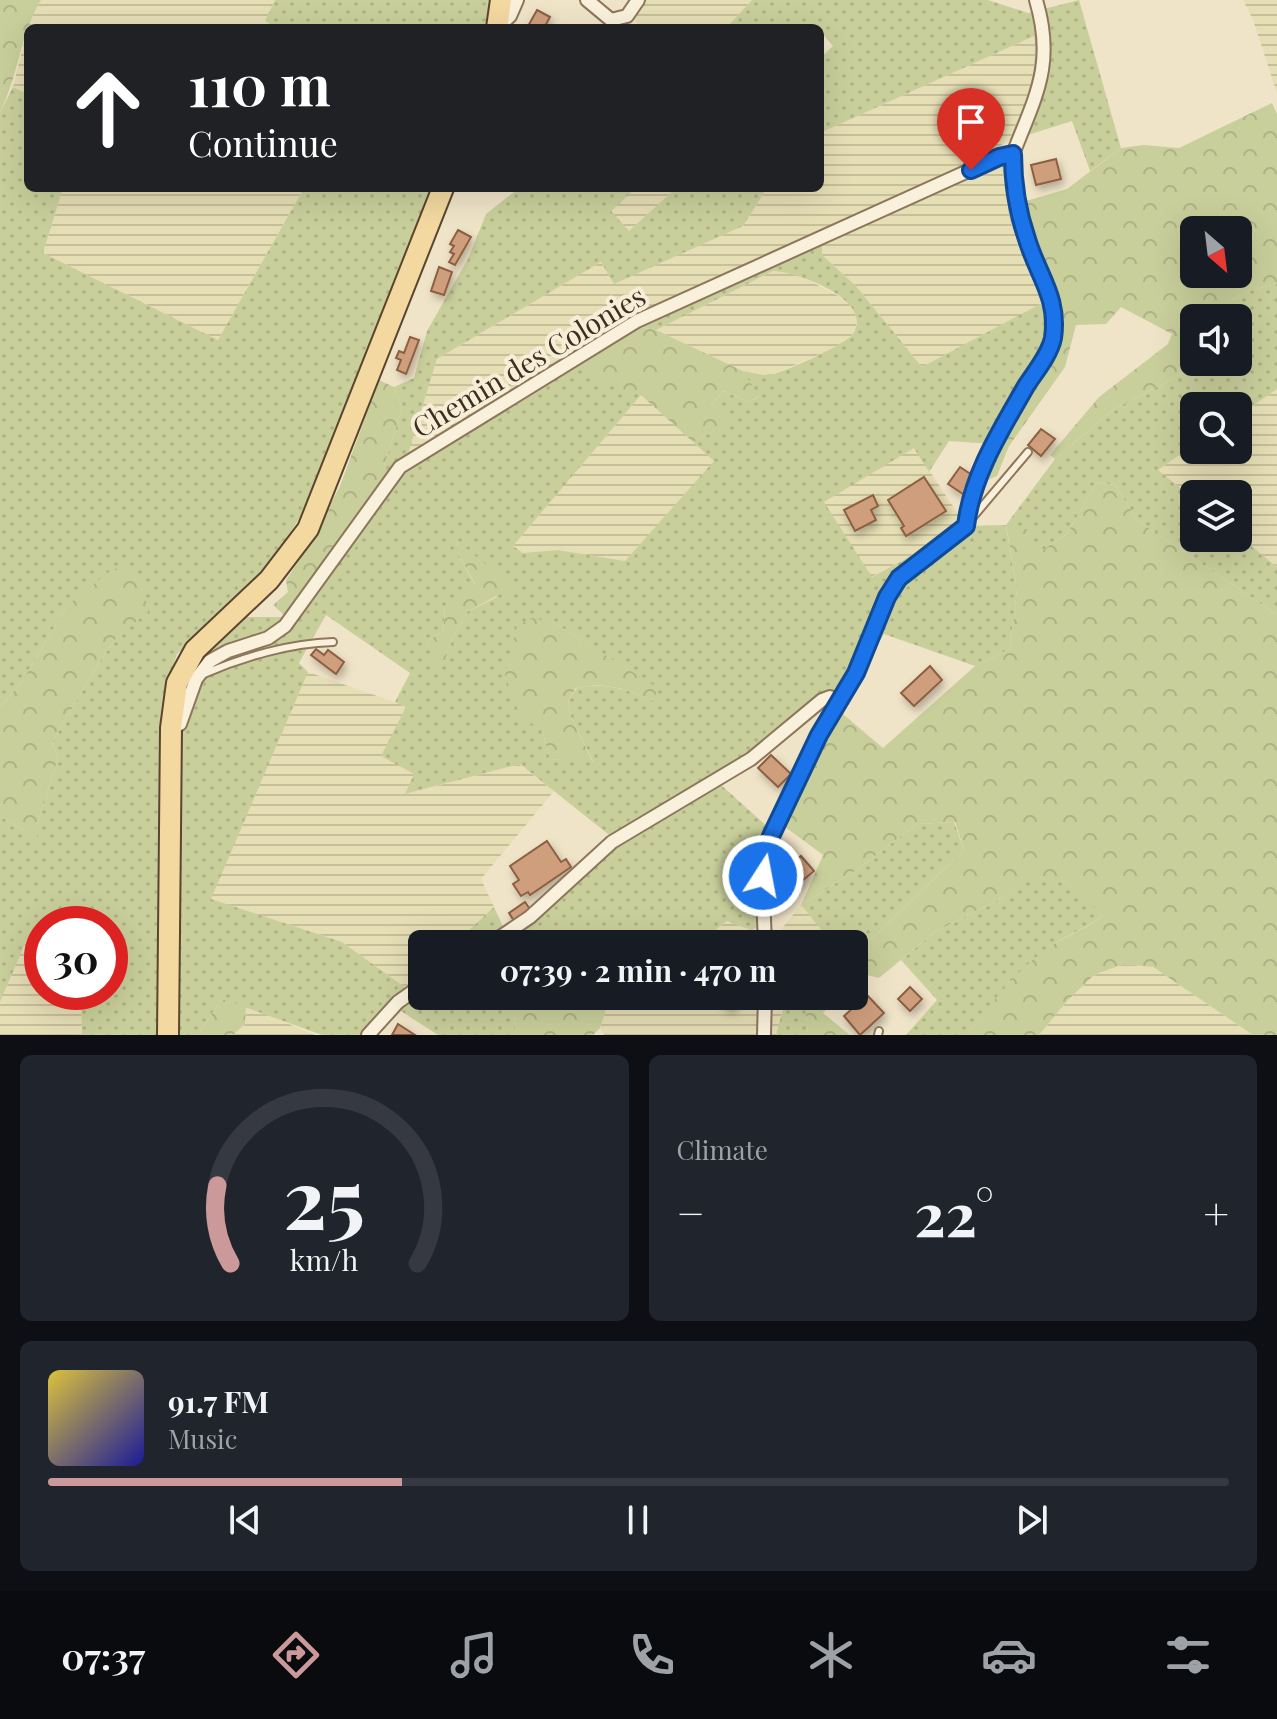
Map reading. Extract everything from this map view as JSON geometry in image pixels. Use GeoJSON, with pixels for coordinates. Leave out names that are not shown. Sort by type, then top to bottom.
{"type":"FeatureCollection","features":[{"type":"Feature","properties":{"kind":"main road"},"geometry":{"type":"LineString","coordinates":[[497,24],[501,0]]}},
{"type":"Feature","properties":{"kind":"main road"},"geometry":{"type":"LineString","coordinates":[[168,1035],[171,728],[177,683],[195,650],[269,580],[308,529],[441,192]]}},
{"type":"Feature","properties":{"kind":"street"},"geometry":{"type":"LineString","coordinates":[[501,24],[510,16],[517,0]]}},
{"type":"Feature","properties":{"kind":"street"},"geometry":{"type":"LineString","coordinates":[[587,0],[618,23],[638,0]]}},
{"type":"Feature","properties":{"kind":"street"},"geometry":{"type":"LineString","coordinates":[[764,930],[762,868],[766,848],[838,700],[856,673],[887,597],[899,578],[966,526],[969,501],[993,444],[1052,343],[1056,316],[1051,295],[1027,239],[1013,154],[1045,67],[1043,25],[1036,0]]}},
{"type":"Feature","properties":{"kind":"street","name":"Chemin des Colonies"},"geometry":{"type":"LineString","coordinates":[[171,728],[180,724],[197,677],[210,661],[228,651],[268,638],[285,626],[400,467],[637,321],[985,163],[1013,154]]}},
{"type":"Feature","properties":{"kind":"street"},"geometry":{"type":"LineString","coordinates":[[511,930],[530,917],[612,842],[751,759],[822,700],[830,697],[838,700]]}},
{"type":"Feature","properties":{"kind":"street"},"geometry":{"type":"LineString","coordinates":[[368,1035],[408,995]]}},
{"type":"Feature","properties":{"kind":"street"},"geometry":{"type":"LineString","coordinates":[[764,1035],[765,1010]]}},
{"type":"Feature","properties":{"kind":"lane"},"geometry":{"type":"LineString","coordinates":[[966,526],[1028,452]]}},
{"type":"Feature","properties":{"kind":"lane"},"geometry":{"type":"LineString","coordinates":[[197,677],[219,667],[285,649],[315,642],[333,642]]}},
{"type":"Feature","properties":{"kind":"shaded area"},"geometry":{"type":"Polygon","coordinates":[[[41,0],[275,0],[266,21],[270,24],[29,24],[41,0]]]}},
{"type":"Feature","properties":{"kind":"shaded area"},"geometry":{"type":"Polygon","coordinates":[[[643,0],[752,0],[730,24],[638,24],[630,16],[643,0]]]}},
{"type":"Feature","properties":{"kind":"shaded area"},"geometry":{"type":"Polygon","coordinates":[[[1243,0],[1277,0],[1277,93],[1253,20],[1243,0]]]}},
{"type":"Feature","properties":{"kind":"shaded area"},"geometry":{"type":"Polygon","coordinates":[[[1034,36],[1036,56],[1033,77],[1009,141],[959,168],[639,313],[407,455],[437,359],[601,262],[614,283],[743,226],[764,192],[824,192],[824,131],[1034,36]]]}},
{"type":"Feature","properties":{"kind":"shaded area"},"geometry":{"type":"Polygon","coordinates":[[[24,43],[24,92],[13,87],[24,43]]]}},
{"type":"Feature","properties":{"kind":"shaded area"},"geometry":{"type":"Polygon","coordinates":[[[991,164],[1002,165],[1010,221],[1045,302],[922,367],[856,286],[822,255],[822,243],[991,164]]]}},
{"type":"Feature","properties":{"kind":"shaded area"},"geometry":{"type":"Polygon","coordinates":[[[62,192],[302,192],[218,340],[43,253],[62,192]]]}},
{"type":"Feature","properties":{"kind":"shaded area"},"geometry":{"type":"Polygon","coordinates":[[[631,192],[672,192],[629,231],[610,211],[631,192]]]}},
{"type":"Feature","properties":{"kind":"shaded area"},"geometry":{"type":"Polygon","coordinates":[[[773,271],[799,275],[848,301],[856,316],[851,337],[839,346],[771,375],[743,371],[656,330],[773,271]]]}},
{"type":"Feature","properties":{"kind":"shaded area"},"geometry":{"type":"Polygon","coordinates":[[[1277,389],[1277,567],[1252,546],[1252,480],[1180,480],[1180,488],[1158,470],[1180,455],[1180,464],[1252,464],[1252,406],[1277,389]]]}},
{"type":"Feature","properties":{"kind":"shaded area"},"geometry":{"type":"Polygon","coordinates":[[[641,395],[715,461],[625,561],[558,550],[523,553],[513,546],[641,395]]]}},
{"type":"Feature","properties":{"kind":"shaded area"},"geometry":{"type":"Polygon","coordinates":[[[914,447],[966,526],[871,577],[823,502],[914,447]]]}},
{"type":"Feature","properties":{"kind":"shaded area"},"geometry":{"type":"Polygon","coordinates":[[[308,672],[406,706],[414,774],[406,794],[519,764],[554,791],[481,879],[494,907],[469,930],[408,930],[406,988],[342,942],[210,899],[308,672]]]}},
{"type":"Feature","properties":{"kind":"shaded area"},"geometry":{"type":"Polygon","coordinates":[[[801,905],[822,930],[781,930],[801,905]]]}},
{"type":"Feature","properties":{"kind":"shaded area"},"geometry":{"type":"Polygon","coordinates":[[[727,921],[751,930],[715,930],[727,921]]]}},
{"type":"Feature","properties":{"kind":"shaded area"},"geometry":{"type":"Polygon","coordinates":[[[24,945],[24,1010],[81,1010],[82,1035],[0,1035],[0,1002],[24,945]]]}},
{"type":"Feature","properties":{"kind":"shaded area"},"geometry":{"type":"Polygon","coordinates":[[[1124,964],[1153,967],[1253,1035],[1039,1035],[1094,975],[1124,964]]]}},
{"type":"Feature","properties":{"kind":"shaded area"},"geometry":{"type":"Polygon","coordinates":[[[246,1006],[315,1035],[233,1035],[245,1024],[246,1006]]]}},
{"type":"Feature","properties":{"kind":"shaded area"},"geometry":{"type":"Polygon","coordinates":[[[606,1010],[783,1010],[776,1035],[604,1035],[600,1028],[606,1010]]]}},
{"type":"Feature","properties":{"kind":"green space"},"geometry":{"type":"Polygon","coordinates":[[[0,0],[41,0],[29,24],[24,24],[24,40],[0,112],[0,0]]]}},
{"type":"Feature","properties":{"kind":"green space"},"geometry":{"type":"Polygon","coordinates":[[[275,0],[492,0],[488,24],[270,24],[265,21],[275,0]]]}},
{"type":"Feature","properties":{"kind":"green space"},"geometry":{"type":"Polygon","coordinates":[[[752,0],[988,0],[1028,13],[1079,0],[1121,148],[1090,171],[1072,121],[1009,141],[1032,77],[1034,36],[824,131],[824,54],[833,46],[824,36],[824,24],[730,24],[752,0]]]}},
{"type":"Feature","properties":{"kind":"green space"},"geometry":{"type":"Polygon","coordinates":[[[13,87],[24,92],[24,192],[62,192],[43,253],[218,340],[302,192],[433,192],[310,502],[259,580],[177,654],[164,694],[162,1035],[82,1035],[81,1010],[128,1010],[128,906],[24,906],[24,946],[0,1002],[0,816],[37,842],[37,825],[58,758],[52,742],[117,637],[148,611],[67,606],[21,683],[0,707],[0,112],[13,87]]]}},
{"type":"Feature","properties":{"kind":"green space"},"geometry":{"type":"Polygon","coordinates":[[[1272,103],[1277,114],[1277,284],[1250,291],[1226,304],[1180,304],[1180,375],[1114,409],[1055,459],[1050,455],[1099,397],[1168,344],[1172,334],[1121,307],[1106,324],[1076,325],[1065,367],[1009,446],[997,476],[978,484],[1052,343],[1056,316],[1019,203],[1067,189],[1121,148],[1144,145],[1179,148],[1272,103]]]}},
{"type":"Feature","properties":{"kind":"green space"},"geometry":{"type":"Polygon","coordinates":[[[1002,165],[1013,167],[1051,295],[1052,343],[993,444],[949,441],[929,472],[914,448],[824,502],[872,577],[966,526],[1006,525],[1055,459],[1114,409],[1180,375],[1252,376],[1252,304],[1226,304],[1250,291],[1277,284],[1277,389],[1252,406],[1252,392],[1180,392],[1180,455],[1158,470],[1180,488],[1180,549],[1137,520],[1115,485],[1097,482],[1067,534],[1038,553],[1006,526],[1017,590],[1010,649],[975,666],[884,634],[837,709],[829,701],[721,785],[770,829],[759,851],[760,926],[751,930],[727,921],[715,930],[506,930],[613,838],[520,764],[405,794],[414,774],[381,756],[406,707],[395,702],[410,673],[326,615],[299,663],[308,672],[211,899],[342,942],[406,988],[408,986],[408,1010],[514,1010],[516,1035],[438,1035],[390,1004],[363,1035],[322,1035],[222,999],[200,1031],[204,1035],[176,1035],[181,696],[198,662],[244,617],[286,617],[338,544],[353,550],[402,408],[394,387],[414,378],[427,331],[468,259],[486,214],[514,192],[632,192],[611,211],[629,231],[672,192],[764,192],[743,226],[614,284],[601,262],[437,359],[408,454],[639,313],[817,233],[822,243],[822,255],[856,286],[922,367],[1044,302],[1010,221],[1002,165]],[[773,271],[656,330],[634,326],[641,395],[513,546],[523,553],[558,550],[625,561],[714,461],[693,442],[735,419],[711,404],[724,391],[749,402],[758,397],[743,371],[775,374],[826,352],[852,335],[857,322],[854,310],[831,290],[799,276],[773,271]],[[458,542],[455,548],[475,585],[445,606],[443,631],[428,641],[441,669],[454,635],[468,611],[497,597],[458,542]],[[553,622],[542,730],[550,759],[593,761],[571,717],[568,700],[577,688],[616,688],[653,701],[657,688],[553,622]]]}},
{"type":"Feature","properties":{"kind":"green space"},"geometry":{"type":"Polygon","coordinates":[[[634,326],[656,330],[743,371],[759,396],[749,402],[724,391],[711,404],[736,419],[693,442],[641,395],[598,381],[580,361],[634,326]]]}},
{"type":"Feature","properties":{"kind":"green space"},"geometry":{"type":"Polygon","coordinates":[[[379,380],[394,387],[402,408],[384,466],[392,490],[353,551],[337,544],[286,617],[273,605],[288,592],[286,580],[309,545],[340,486],[379,380]]]}},
{"type":"Feature","properties":{"kind":"green space"},"geometry":{"type":"Polygon","coordinates":[[[1097,482],[1115,485],[1137,520],[1277,615],[1277,1035],[1253,1035],[1153,967],[1124,964],[1094,975],[1039,1035],[967,1035],[1029,963],[1103,915],[1067,882],[1031,879],[1002,898],[936,931],[879,978],[868,975],[868,943],[964,850],[955,822],[917,824],[855,871],[801,905],[823,855],[777,821],[837,709],[883,748],[975,666],[1010,649],[1017,590],[1006,525],[1030,530],[1038,553],[1067,534],[1097,482]]]}},
{"type":"Feature","properties":{"kind":"green space"},"geometry":{"type":"Polygon","coordinates":[[[458,542],[514,587],[468,611],[454,635],[441,670],[434,669],[428,641],[443,631],[445,606],[475,584],[455,548],[458,542]]]}},
{"type":"Feature","properties":{"kind":"green space"},"geometry":{"type":"Polygon","coordinates":[[[1252,546],[1277,567],[1277,615],[1184,552],[1252,552],[1252,546]]]}},
{"type":"Feature","properties":{"kind":"green space"},"geometry":{"type":"Polygon","coordinates":[[[125,565],[142,577],[148,612],[117,637],[52,742],[58,758],[37,825],[37,843],[0,816],[0,707],[21,683],[67,606],[110,571],[125,565]]]}},
{"type":"Feature","properties":{"kind":"green space"},"geometry":{"type":"Polygon","coordinates":[[[531,618],[553,622],[658,688],[653,701],[616,687],[597,685],[576,688],[568,700],[571,717],[593,762],[550,759],[542,730],[520,716],[505,675],[517,626],[531,618]]]}},
{"type":"Feature","properties":{"kind":"green space"},"geometry":{"type":"Polygon","coordinates":[[[954,822],[964,850],[868,943],[868,930],[822,930],[801,905],[855,871],[917,824],[954,822]]]}},
{"type":"Feature","properties":{"kind":"green space"},"geometry":{"type":"Polygon","coordinates":[[[1031,878],[1067,882],[1104,914],[1056,942],[1038,957],[1006,988],[967,1035],[906,1035],[937,1000],[901,960],[936,931],[1002,898],[1031,878]]]}},
{"type":"Feature","properties":{"kind":"green space"},"geometry":{"type":"Polygon","coordinates":[[[494,907],[505,930],[469,930],[494,907]]]}},
{"type":"Feature","properties":{"kind":"green space"},"geometry":{"type":"Polygon","coordinates":[[[222,999],[246,1006],[245,1024],[233,1035],[204,1035],[200,1031],[222,999]]]}},
{"type":"Feature","properties":{"kind":"green space"},"geometry":{"type":"Polygon","coordinates":[[[514,1010],[606,1010],[600,1028],[593,1035],[516,1035],[514,1010]]]}},
{"type":"Feature","properties":{"kind":"green space"},"geometry":{"type":"Polygon","coordinates":[[[783,1010],[806,1010],[808,1035],[776,1035],[783,1010]]]}},
{"type":"Feature","properties":{"kind":"green space"},"geometry":{"type":"Polygon","coordinates":[[[806,1010],[826,1010],[823,1013],[850,1035],[808,1035],[806,1010]]]}},
{"type":"Feature","properties":{"kind":"building"},"geometry":{"type":"Polygon","coordinates":[[[537,10],[550,17],[546,24],[529,24],[537,10]]]}},
{"type":"Feature","properties":{"kind":"building"},"geometry":{"type":"Polygon","coordinates":[[[1056,159],[1061,179],[1036,185],[1031,165],[1056,159]]]}},
{"type":"Feature","properties":{"kind":"building"},"geometry":{"type":"Polygon","coordinates":[[[458,230],[471,237],[455,265],[449,262],[454,254],[450,252],[454,246],[450,244],[458,230]]]}},
{"type":"Feature","properties":{"kind":"building"},"geometry":{"type":"Polygon","coordinates":[[[439,267],[452,272],[444,295],[431,291],[439,267]]]}},
{"type":"Feature","properties":{"kind":"building"},"geometry":{"type":"Polygon","coordinates":[[[410,337],[419,340],[406,374],[397,370],[401,360],[396,358],[399,351],[404,353],[410,337]]]}},
{"type":"Feature","properties":{"kind":"building"},"geometry":{"type":"Polygon","coordinates":[[[1041,429],[1055,439],[1041,456],[1028,445],[1041,429]]]}},
{"type":"Feature","properties":{"kind":"building"},"geometry":{"type":"Polygon","coordinates":[[[960,467],[978,479],[966,496],[948,484],[960,467]]]}},
{"type":"Feature","properties":{"kind":"building"},"geometry":{"type":"Polygon","coordinates":[[[924,477],[946,511],[906,536],[901,528],[904,526],[888,500],[924,477]]]}},
{"type":"Feature","properties":{"kind":"building"},"geometry":{"type":"Polygon","coordinates":[[[873,495],[878,506],[871,510],[876,520],[855,531],[844,510],[873,495]]]}},
{"type":"Feature","properties":{"kind":"building"},"geometry":{"type":"Polygon","coordinates":[[[316,649],[324,655],[328,650],[344,662],[336,674],[311,655],[316,649]]]}},
{"type":"Feature","properties":{"kind":"building"},"geometry":{"type":"Polygon","coordinates":[[[930,666],[942,680],[914,706],[901,693],[930,666]]]}},
{"type":"Feature","properties":{"kind":"building"},"geometry":{"type":"Polygon","coordinates":[[[771,755],[791,774],[778,787],[758,768],[771,755]]]}},
{"type":"Feature","properties":{"kind":"building"},"geometry":{"type":"Polygon","coordinates":[[[547,841],[561,862],[566,859],[571,867],[530,895],[528,892],[521,896],[513,884],[519,880],[510,866],[547,841]]]}},
{"type":"Feature","properties":{"kind":"building"},"geometry":{"type":"Polygon","coordinates":[[[801,856],[814,871],[797,885],[784,870],[801,856]]]}},
{"type":"Feature","properties":{"kind":"building"},"geometry":{"type":"Polygon","coordinates":[[[525,902],[532,912],[516,924],[509,913],[525,902]]]}},
{"type":"Feature","properties":{"kind":"building"},"geometry":{"type":"Polygon","coordinates":[[[910,987],[922,999],[910,1011],[898,999],[910,987]]]}},
{"type":"Feature","properties":{"kind":"building"},"geometry":{"type":"Polygon","coordinates":[[[868,996],[884,1013],[860,1035],[844,1016],[851,1010],[868,1010],[868,996]]]}},
{"type":"Feature","properties":{"kind":"building"},"geometry":{"type":"Polygon","coordinates":[[[398,1024],[415,1035],[392,1035],[398,1024]]]}},
{"type":"Feature","properties":{"kind":"route"},"geometry":{"type":"LineString","coordinates":[[763,876],[766,848],[772,834],[819,735],[856,673],[887,597],[899,578],[966,526],[969,501],[993,444],[1052,343],[1056,316],[1051,295],[1027,239],[1013,154],[971,170]]}}]}
